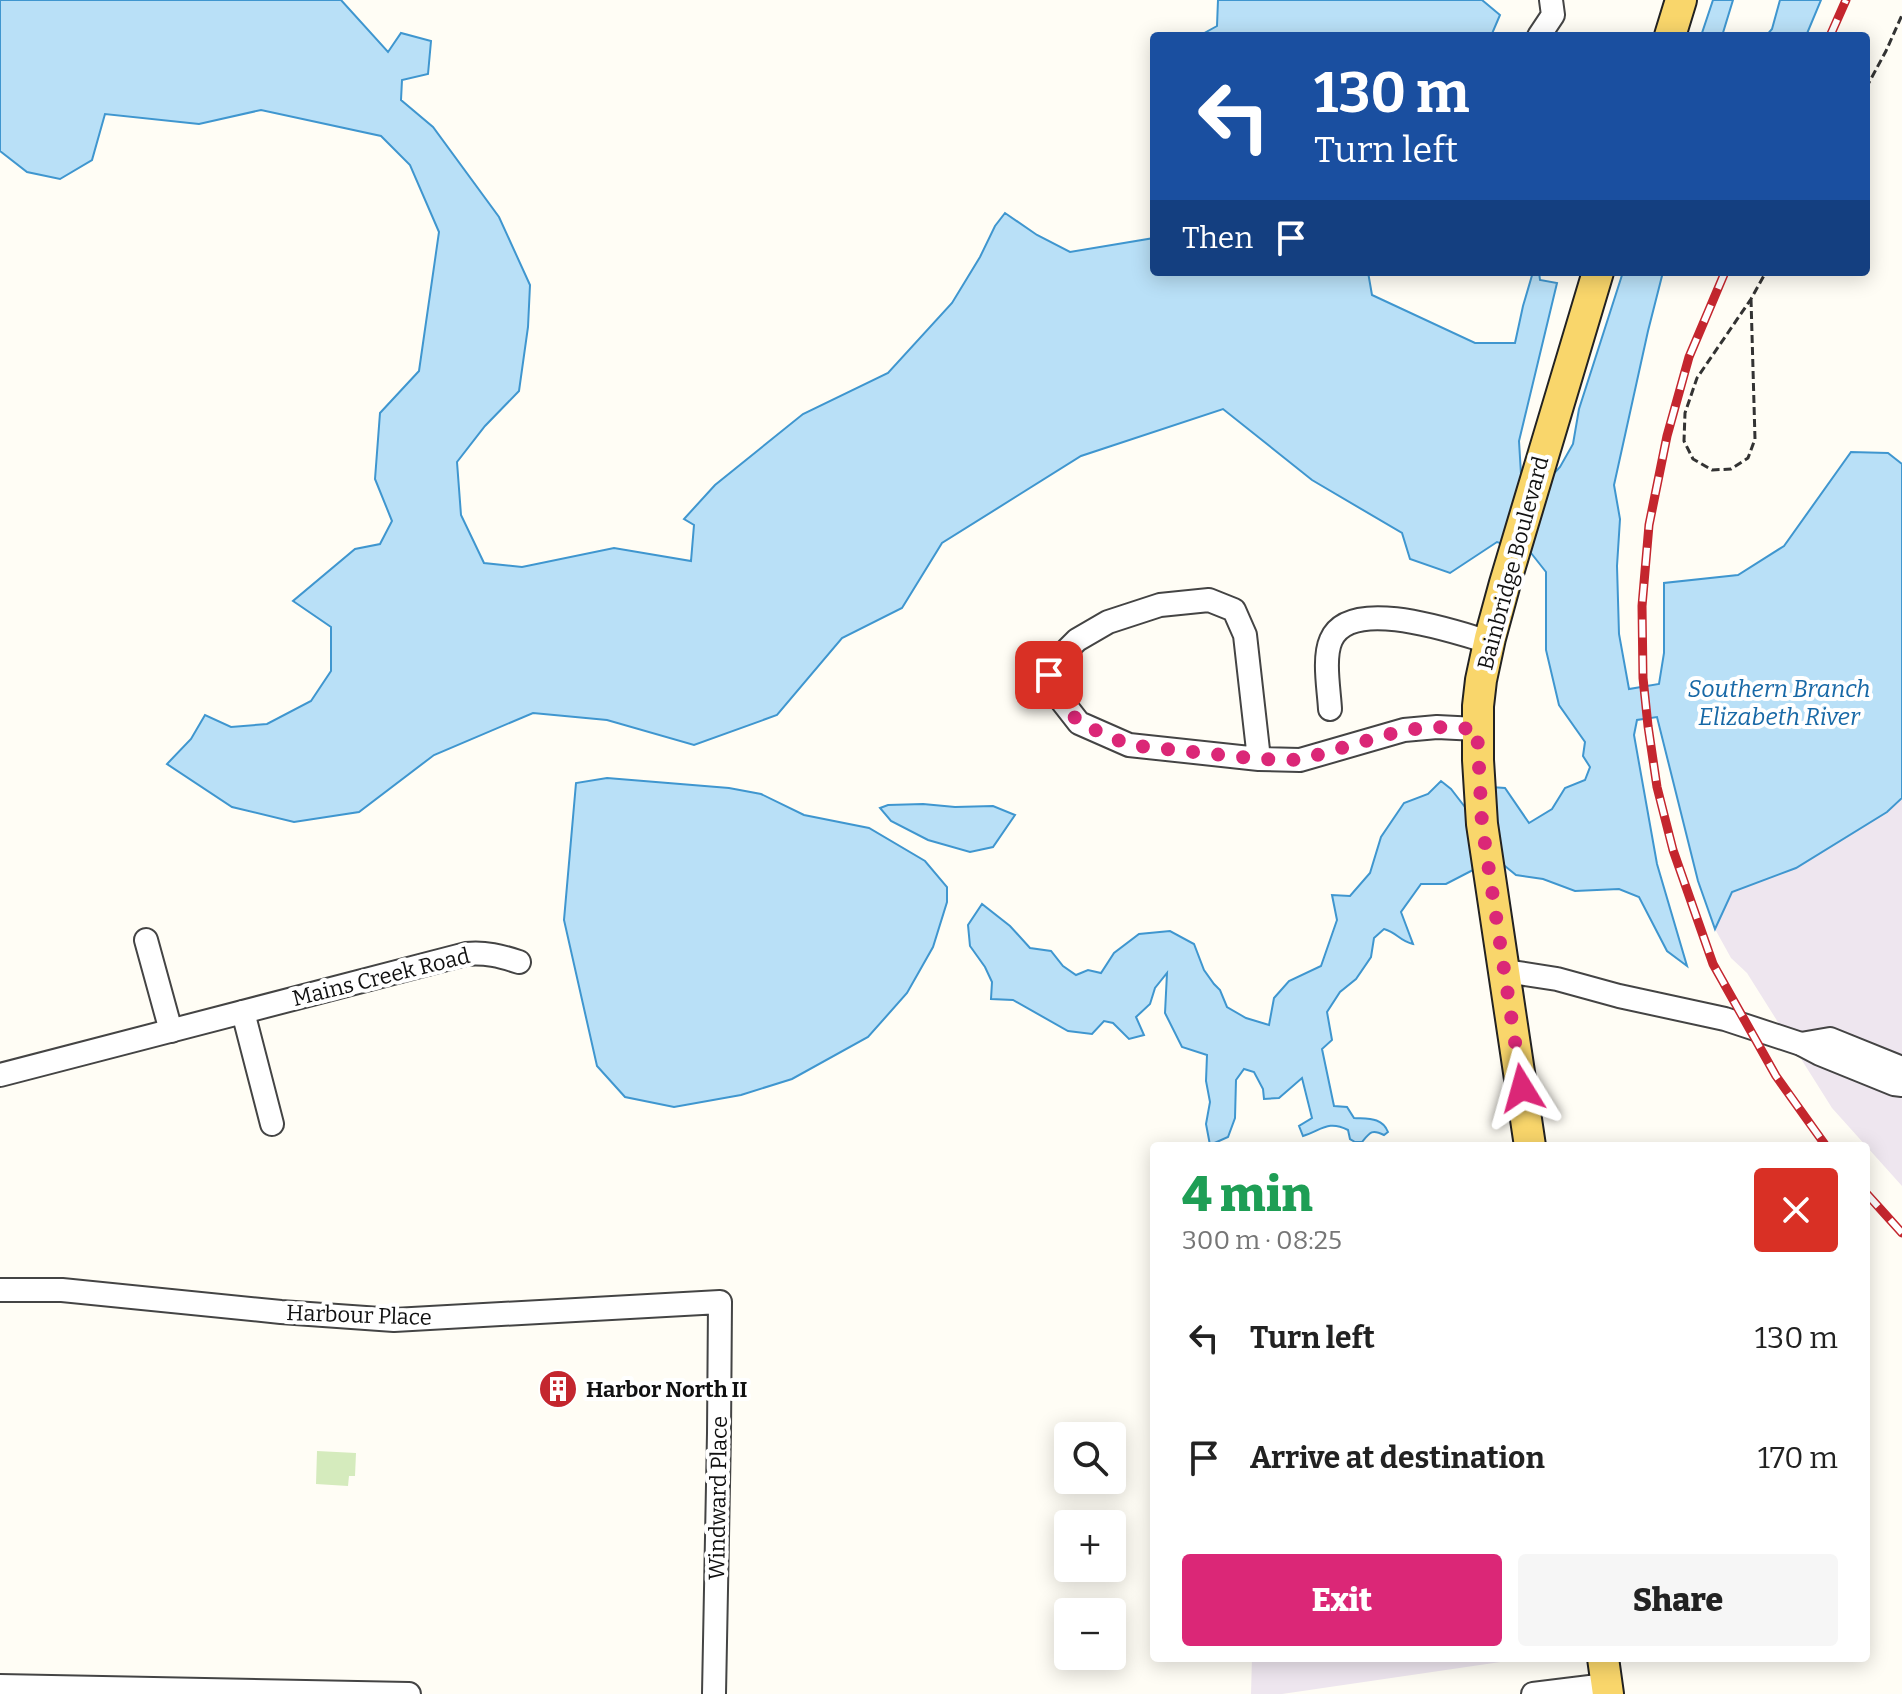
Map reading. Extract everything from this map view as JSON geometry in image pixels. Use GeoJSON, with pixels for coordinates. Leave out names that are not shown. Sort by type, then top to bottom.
{"type":"FeatureCollection","features":[{"type":"Feature","properties":{"kind":"main road"},"geometry":{"type":"LineString","coordinates":[[1671,32],[1681,0]]}},
{"type":"Feature","properties":{"kind":"main road","name":"Bainbridge Boulevard"},"geometry":{"type":"LineString","coordinates":[[1529,1142],[1482,824],[1477,729],[1481,680],[1489,642],[1597,276]]}},
{"type":"Feature","properties":{"kind":"street"},"geometry":{"type":"LineString","coordinates":[[1542,32],[1553,15],[1551,0]]}},
{"type":"Feature","properties":{"kind":"street"},"geometry":{"type":"LineString","coordinates":[[1259,759],[1245,635],[1234,610],[1209,600],[1160,605],[1108,622],[1077,640],[1049,675],[1054,691],[1079,723],[1129,745],[1259,759],[1300,760],[1404,730],[1437,727],[1477,729]]}},
{"type":"Feature","properties":{"kind":"street"},"geometry":{"type":"LineString","coordinates":[[1330,709],[1327,656],[1331,638],[1345,624],[1387,618],[1416,621],[1489,642]]}},
{"type":"Feature","properties":{"kind":"street"},"geometry":{"type":"LineString","coordinates":[[146,940],[171,1031]]}},
{"type":"Feature","properties":{"kind":"street","name":"Mains Creek Road"},"geometry":{"type":"LineString","coordinates":[[0,1075],[466,954],[499,955],[519,962]]}},
{"type":"Feature","properties":{"kind":"street"},"geometry":{"type":"LineString","coordinates":[[1505,971],[1557,979],[1725,1019],[1801,1044],[1902,1085]]}},
{"type":"Feature","properties":{"kind":"street"},"geometry":{"type":"LineString","coordinates":[[243,1012],[272,1124]]}},
{"type":"Feature","properties":{"kind":"street"},"geometry":{"type":"LineString","coordinates":[[1801,1044],[1830,1039],[1902,1068]]}},
{"type":"Feature","properties":{"kind":"street","name":"Harbour Place"},"geometry":{"type":"LineString","coordinates":[[0,1290],[62,1290],[394,1320],[720,1302]]}},
{"type":"Feature","properties":{"kind":"street","name":"Windward Place"},"geometry":{"type":"LineString","coordinates":[[714,1694],[720,1302]]}},
{"type":"Feature","properties":{"kind":"street"},"geometry":{"type":"LineString","coordinates":[[1533,1694],[1606,1679]]}},
{"type":"Feature","properties":{"kind":"street"},"geometry":{"type":"LineString","coordinates":[[0,1686],[409,1694]]}},
{"type":"Feature","properties":{"kind":"path"},"geometry":{"type":"LineString","coordinates":[[1870,81],[1902,15]]}},
{"type":"Feature","properties":{"kind":"path"},"geometry":{"type":"LineString","coordinates":[[1751,299],[1755,439],[1748,458],[1731,469],[1712,470],[1693,459],[1684,441],[1685,413],[1697,378],[1764,276]]}},
{"type":"Feature","properties":{"kind":"shaded area"},"geometry":{"type":"Polygon","coordinates":[[[1902,798],[1902,1186],[1870,1150],[1870,1142],[1863,1142],[1832,1108],[1747,973],[1731,958],[1715,929],[1732,892],[1796,868],[1887,812],[1902,798]]]}},
{"type":"Feature","properties":{"kind":"shaded area"},"geometry":{"type":"Polygon","coordinates":[[[1252,1662],[1501,1662],[1282,1694],[1251,1694],[1252,1662]]]}},
{"type":"Feature","properties":{"kind":"green space"},"geometry":{"type":"Polygon","coordinates":[[[317,1451],[356,1453],[355,1476],[349,1476],[348,1486],[316,1484],[317,1451]]]}},
{"type":"Feature","properties":{"kind":"water","name":"Southern Branch Elizabeth River"},"geometry":{"type":"Polygon","coordinates":[[[0,0],[341,0],[388,52],[401,33],[431,41],[428,74],[402,80],[401,100],[433,127],[499,217],[530,285],[519,391],[485,426],[457,462],[461,515],[484,563],[522,567],[614,548],[691,561],[694,525],[684,519],[715,485],[803,414],[888,373],[952,303],[1005,213],[1037,235],[1070,252],[1150,239],[1150,276],[1369,276],[1372,295],[1475,343],[1515,343],[1532,276],[1557,283],[1519,441],[1521,474],[1546,482],[1560,467],[1573,444],[1579,409],[1622,276],[1662,276],[1614,485],[1620,519],[1617,566],[1619,634],[1629,689],[1659,684],[1664,653],[1664,583],[1738,575],[1784,546],[1851,452],[1888,453],[1902,464],[1902,798],[1887,812],[1796,868],[1732,892],[1715,929],[1698,881],[1657,717],[1637,720],[1634,735],[1657,864],[1687,966],[1667,951],[1639,897],[1619,889],[1575,891],[1543,879],[1516,875],[1500,862],[1471,871],[1446,884],[1421,884],[1401,912],[1413,944],[1384,929],[1374,938],[1371,957],[1327,1012],[1332,1040],[1322,1049],[1334,1106],[1347,1107],[1354,1118],[1378,1121],[1388,1132],[1384,1135],[1372,1132],[1362,1142],[1355,1142],[1350,1139],[1348,1130],[1335,1126],[1303,1136],[1299,1126],[1312,1118],[1302,1078],[1279,1098],[1264,1099],[1263,1089],[1254,1072],[1244,1069],[1236,1080],[1235,1118],[1228,1137],[1209,1142],[1206,1124],[1210,1102],[1206,1081],[1207,1055],[1182,1047],[1165,1013],[1167,973],[1155,988],[1150,1004],[1136,1017],[1144,1035],[1129,1039],[1113,1023],[1104,1021],[1092,1034],[1068,1031],[1013,1000],[991,999],[992,982],[970,946],[968,925],[982,904],[1010,926],[1030,948],[1051,951],[1063,966],[1076,975],[1088,970],[1101,973],[1114,953],[1139,934],[1170,931],[1194,944],[1204,970],[1220,990],[1227,1007],[1246,1018],[1269,1025],[1274,998],[1289,981],[1321,966],[1337,920],[1332,895],[1350,896],[1370,873],[1381,837],[1404,803],[1428,794],[1441,781],[1468,811],[1476,786],[1505,788],[1529,823],[1552,809],[1565,788],[1585,780],[1590,767],[1583,756],[1585,742],[1559,705],[1546,650],[1546,572],[1531,553],[1497,542],[1450,573],[1410,559],[1402,533],[1312,480],[1223,409],[1081,456],[942,543],[902,608],[842,638],[777,715],[694,745],[607,720],[533,713],[434,755],[359,812],[294,822],[232,807],[167,764],[191,739],[205,715],[231,727],[267,724],[311,701],[331,671],[331,627],[293,601],[355,549],[380,544],[392,521],[375,479],[380,413],[419,371],[439,232],[410,165],[381,136],[261,110],[199,124],[105,114],[92,160],[60,179],[27,172],[0,151],[0,0]]]}},
{"type":"Feature","properties":{"kind":"water"},"geometry":{"type":"Polygon","coordinates":[[[1218,0],[1482,0],[1500,15],[1493,32],[1206,32],[1217,26],[1218,0]]]}},
{"type":"Feature","properties":{"kind":"water"},"geometry":{"type":"Polygon","coordinates":[[[1713,0],[1733,0],[1723,32],[1702,32],[1713,0]]]}},
{"type":"Feature","properties":{"kind":"water"},"geometry":{"type":"Polygon","coordinates":[[[1780,0],[1821,0],[1808,32],[1769,32],[1780,0]]]}},
{"type":"Feature","properties":{"kind":"water"},"geometry":{"type":"Polygon","coordinates":[[[607,778],[729,788],[761,794],[804,815],[869,828],[925,861],[947,887],[947,902],[933,947],[907,993],[868,1037],[792,1079],[741,1095],[674,1107],[625,1097],[597,1066],[564,920],[576,783],[607,778]]]}},
{"type":"Feature","properties":{"kind":"water"},"geometry":{"type":"Polygon","coordinates":[[[923,804],[993,806],[1015,815],[993,847],[970,852],[928,840],[891,821],[880,808],[923,804]]]}},
{"type":"Feature","properties":{"kind":"railway"},"geometry":{"type":"LineString","coordinates":[[1832,32],[1846,0]]}},
{"type":"Feature","properties":{"kind":"railway"},"geometry":{"type":"LineString","coordinates":[[1723,276],[1689,357],[1667,436],[1649,525],[1642,606],[1643,678],[1648,726],[1657,787],[1673,850],[1713,964],[1776,1076],[1823,1142]]}},
{"type":"Feature","properties":{"kind":"railway"},"geometry":{"type":"LineString","coordinates":[[1870,1197],[1902,1233]]}},
{"type":"Feature","properties":{"kind":"place","name":"Harbor North II"},"geometry":{"type":"Point","coordinates":[558,1389]}},
{"type":"Feature","properties":{"kind":"route"},"geometry":{"type":"LineString","coordinates":[[1049,675],[1054,691],[1079,723],[1129,745],[1259,759],[1300,760],[1404,730],[1437,727],[1477,729],[1482,824],[1522,1088]]}}]}
